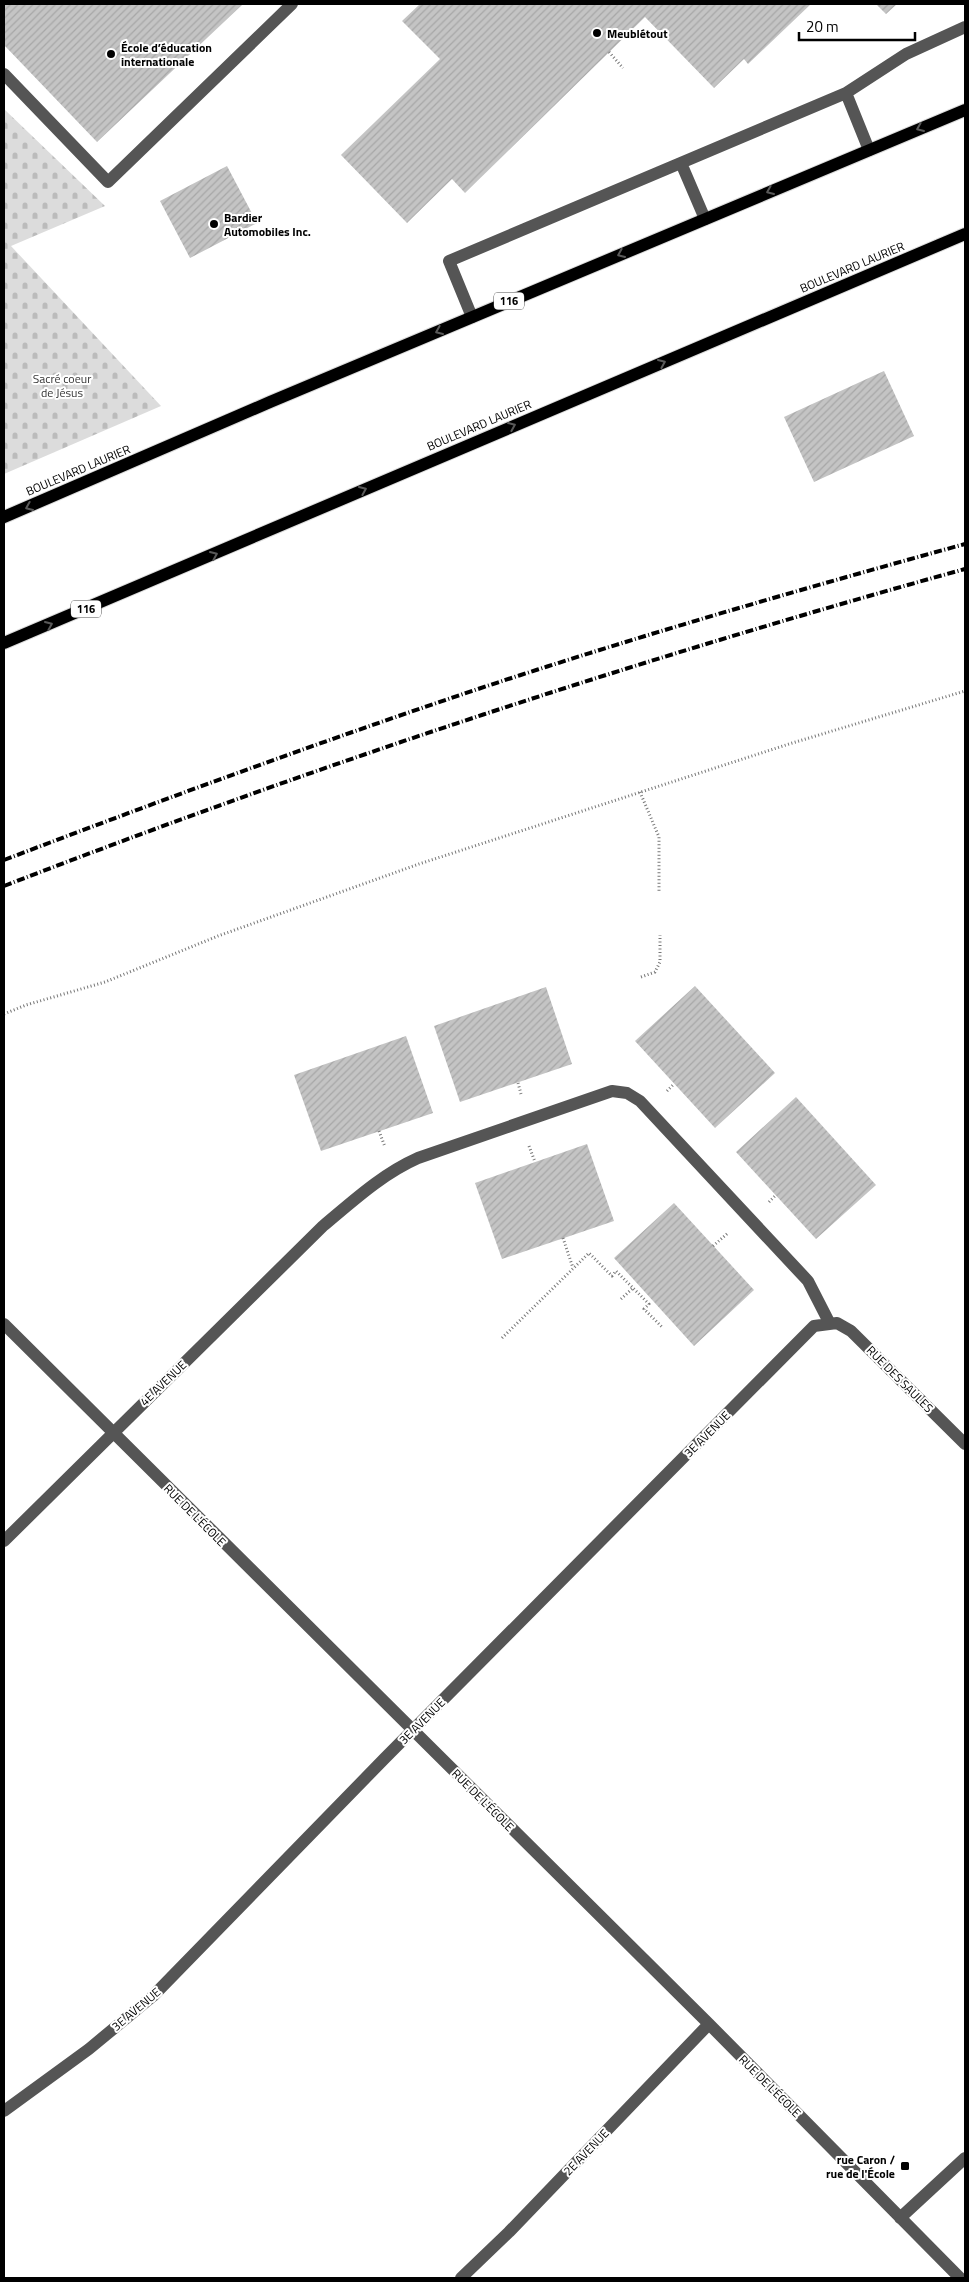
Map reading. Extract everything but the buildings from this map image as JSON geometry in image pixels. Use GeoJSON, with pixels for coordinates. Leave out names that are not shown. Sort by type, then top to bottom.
{"type":"FeatureCollection","features":[{"type":"Feature","properties":{"kind":"main road","name":"BOULEVARD LAURIER"},"geometry":{"type":"LineString","coordinates":[[4,517],[472,317],[965,110]]}},
{"type":"Feature","properties":{"kind":"main road","name":"BOULEVARD LAURIER"},"geometry":{"type":"LineString","coordinates":[[4,643],[965,234]]}},
{"type":"Feature","properties":{"kind":"street"},"geometry":{"type":"LineString","coordinates":[[4,74],[108,182],[292,4]]}},
{"type":"Feature","properties":{"kind":"street"},"geometry":{"type":"LineString","coordinates":[[472,317],[449,261],[846,93],[906,54],[965,27]]}},
{"type":"Feature","properties":{"kind":"street"},"geometry":{"type":"LineString","coordinates":[[846,93],[869,150]]}},
{"type":"Feature","properties":{"kind":"street"},"geometry":{"type":"LineString","coordinates":[[681,163],[705,219]]}},
{"type":"Feature","properties":{"kind":"street","name":"4E AVENUE"},"geometry":{"type":"LineString","coordinates":[[4,1541],[323,1226],[381,1179],[404,1164],[612,1091],[620,1091],[634,1096],[640,1101],[808,1281],[829,1322]]}},
{"type":"Feature","properties":{"kind":"street","name":"RUE DES SAULES"},"geometry":{"type":"LineString","coordinates":[[829,1322],[844,1326],[852,1331],[965,1444]]}},
{"type":"Feature","properties":{"kind":"street","name":"3E AVENUE"},"geometry":{"type":"LineString","coordinates":[[4,2111],[89,2049],[153,1996],[808,1331],[814,1326],[829,1322]]}},
{"type":"Feature","properties":{"kind":"street","name":"RUE DE L'ÉCOLE"},"geometry":{"type":"LineString","coordinates":[[4,1324],[709,2024],[960,2278]]}},
{"type":"Feature","properties":{"kind":"street","name":"2E AVENUE"},"geometry":{"type":"LineString","coordinates":[[461,2278],[509,2232],[709,2024]]}},
{"type":"Feature","properties":{"kind":"street"},"geometry":{"type":"LineString","coordinates":[[900,2218],[965,2158]]}},
{"type":"Feature","properties":{"kind":"path"},"geometry":{"type":"LineString","coordinates":[[609,52],[623,68]]}},
{"type":"Feature","properties":{"kind":"path"},"geometry":{"type":"LineString","coordinates":[[4,1014],[26,1005],[98,984],[218,936],[419,864],[789,744],[965,691]]}},
{"type":"Feature","properties":{"kind":"path"},"geometry":{"type":"LineString","coordinates":[[640,792],[659,838],[659,893]]}},
{"type":"Feature","properties":{"kind":"path"},"geometry":{"type":"LineString","coordinates":[[641,977],[655,972],[660,962],[660,935]]}},
{"type":"Feature","properties":{"kind":"path"},"geometry":{"type":"LineString","coordinates":[[518,1082],[523,1099]]}},
{"type":"Feature","properties":{"kind":"path"},"geometry":{"type":"LineString","coordinates":[[379,1131],[386,1149]]}},
{"type":"Feature","properties":{"kind":"path"},"geometry":{"type":"LineString","coordinates":[[528,1145],[535,1162]]}},
{"type":"Feature","properties":{"kind":"path"},"geometry":{"type":"LineString","coordinates":[[713,1246],[731,1230]]}},
{"type":"Feature","properties":{"kind":"path"},"geometry":{"type":"LineString","coordinates":[[563,1238],[573,1269]]}},
{"type":"Feature","properties":{"kind":"path"},"geometry":{"type":"LineString","coordinates":[[502,1338],[589,1253],[612,1276],[616,1271],[649,1304]]}},
{"type":"Feature","properties":{"kind":"path"},"geometry":{"type":"LineString","coordinates":[[621,1299],[633,1288]]}},
{"type":"Feature","properties":{"kind":"path"},"geometry":{"type":"LineString","coordinates":[[654,1302],[644,1309],[662,1327]]}},
{"type":"Feature","properties":{"kind":"green space","name":"Sacré coeur de Jésus"},"geometry":{"type":"Polygon","coordinates":[[[4,109],[105,206],[11,246],[161,406],[4,474],[4,109]]]}},
{"type":"Feature","properties":{"kind":"railway"},"geometry":{"type":"LineString","coordinates":[[4,860],[245,770],[487,686],[725,612],[965,544]]}},
{"type":"Feature","properties":{"kind":"railway"},"geometry":{"type":"LineString","coordinates":[[4,886],[241,798],[480,716],[722,639],[965,569]]}},
{"type":"Feature","properties":{"kind":"place","name":"Meublétout"},"geometry":{"type":"Point","coordinates":[597,33]}},
{"type":"Feature","properties":{"kind":"place","name":"École d’éducation internationale"},"geometry":{"type":"Point","coordinates":[111,54]}},
{"type":"Feature","properties":{"kind":"place","name":"Bardier Automobiles Inc."},"geometry":{"type":"Point","coordinates":[214,224]}},
{"type":"Feature","properties":{"kind":"place","name":"rue Caron / rue de l'École"},"geometry":{"type":"Point","coordinates":[905,2166]}}]}
